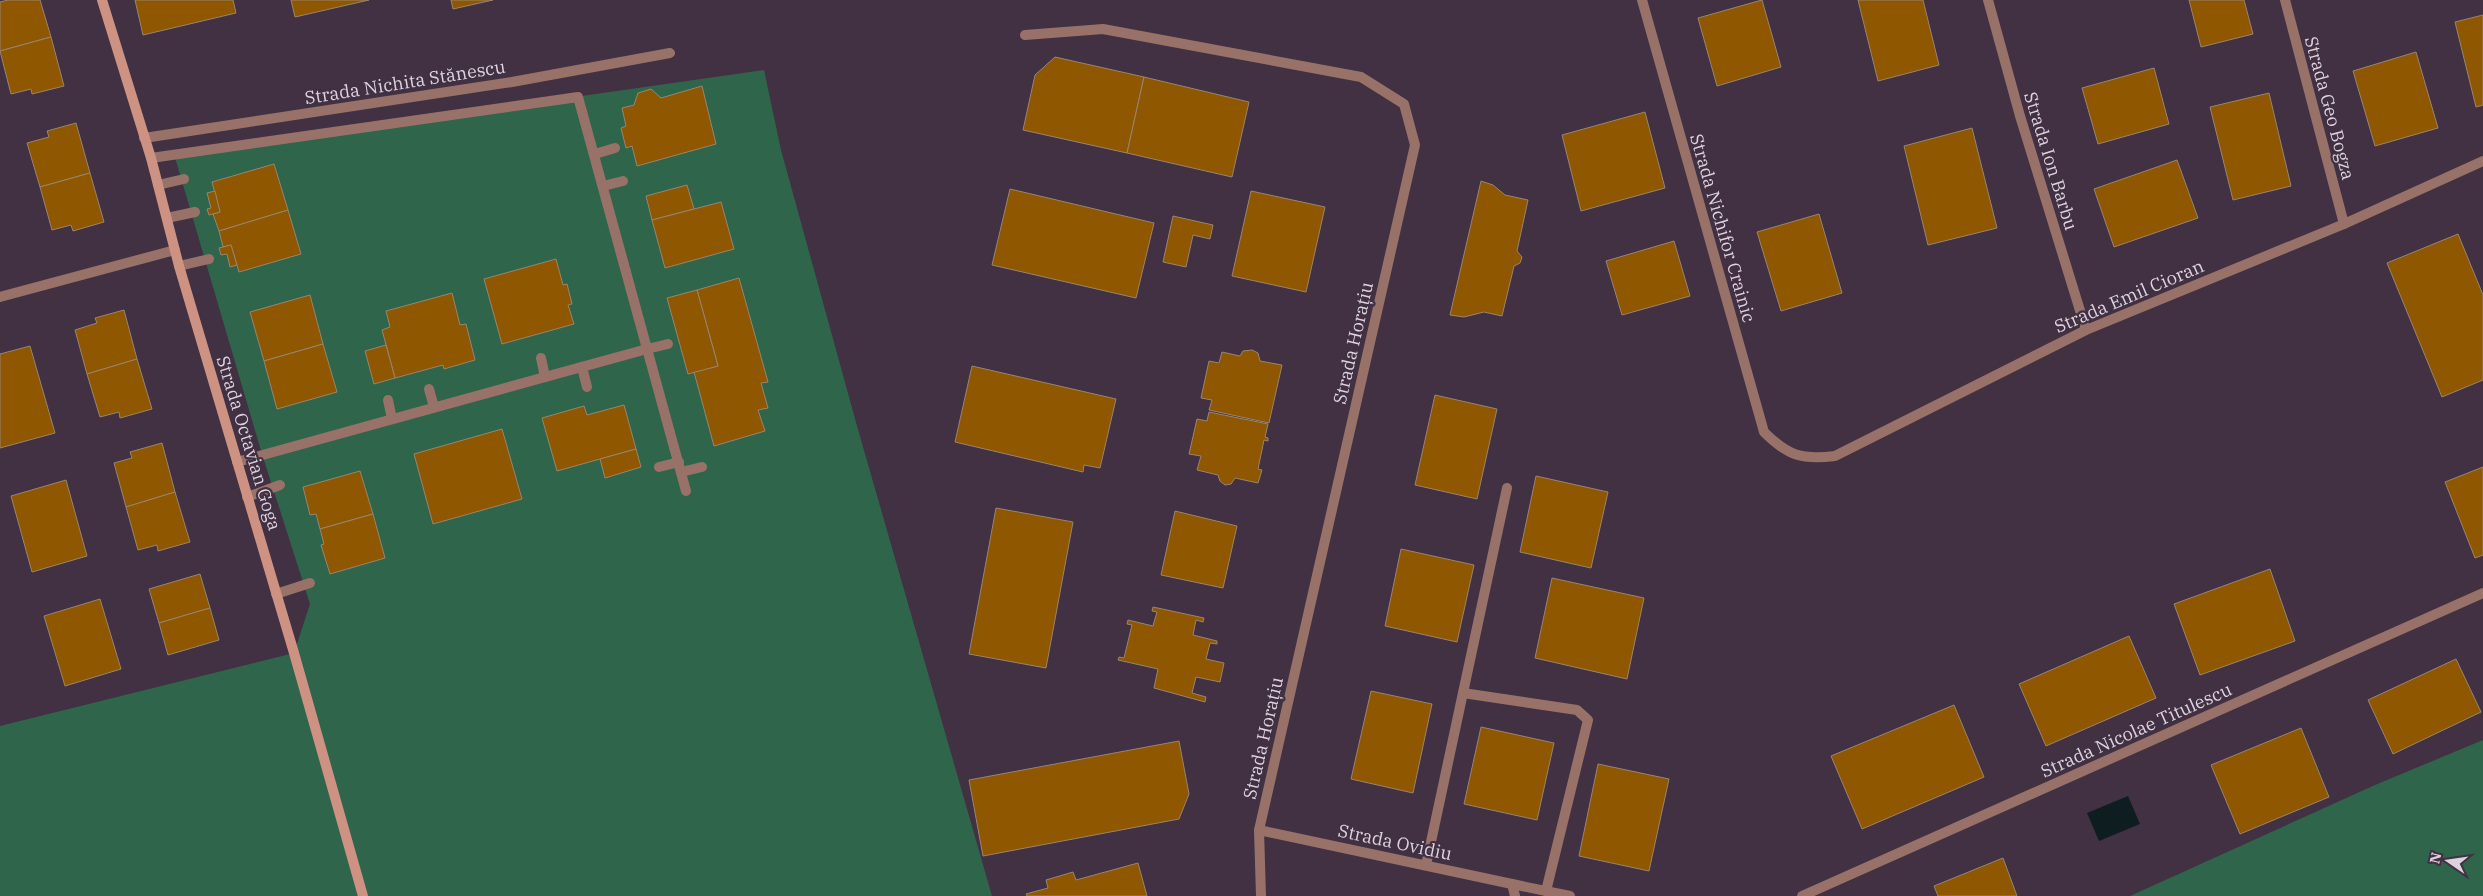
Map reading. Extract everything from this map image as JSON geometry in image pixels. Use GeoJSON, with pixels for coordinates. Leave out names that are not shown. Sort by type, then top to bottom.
{"type":"FeatureCollection","features":[{"type":"Feature","properties":{"kind":"street","name":"Strada Octavian Goga"},"geometry":{"type":"LineString","coordinates":[[102,0],[151,158],[179,266],[363,896]]}},
{"type":"Feature","properties":{"kind":"street","name":"Strada Nichifor Crainic"},"geometry":{"type":"LineString","coordinates":[[1642,0],[1764,432],[1790,454]]}},
{"type":"Feature","properties":{"kind":"street","name":"Strada Ion Barbu"},"geometry":{"type":"LineString","coordinates":[[1988,0],[2020,116],[2086,330]]}},
{"type":"Feature","properties":{"kind":"street","name":"Strada Geo Bogza"},"geometry":{"type":"LineString","coordinates":[[2285,0],[2344,224]]}},
{"type":"Feature","properties":{"kind":"street","name":"Strada Horațiu"},"geometry":{"type":"LineString","coordinates":[[1025,34],[1104,29],[1361,77],[1404,104],[1414,145],[1259,830],[1261,896]]}},
{"type":"Feature","properties":{"kind":"street","name":"Strada Nichita Stănescu"},"geometry":{"type":"LineString","coordinates":[[144,138],[512,82],[670,53]]}},
{"type":"Feature","properties":{"kind":"street"},"geometry":{"type":"LineString","coordinates":[[151,158],[578,96],[686,491]]}},
{"type":"Feature","properties":{"kind":"street"},"geometry":{"type":"LineString","coordinates":[[595,154],[614,148]]}},
{"type":"Feature","properties":{"kind":"street","name":"Strada Emil Cioran"},"geometry":{"type":"LineString","coordinates":[[1790,454],[1812,458],[1835,456],[2086,330],[2344,224],[2483,161]]}},
{"type":"Feature","properties":{"kind":"street"},"geometry":{"type":"LineString","coordinates":[[158,185],[184,179]]}},
{"type":"Feature","properties":{"kind":"street"},"geometry":{"type":"LineString","coordinates":[[603,186],[624,181]]}},
{"type":"Feature","properties":{"kind":"street"},"geometry":{"type":"LineString","coordinates":[[167,218],[195,212]]}},
{"type":"Feature","properties":{"kind":"street"},"geometry":{"type":"LineString","coordinates":[[0,298],[175,250]]}},
{"type":"Feature","properties":{"kind":"street"},"geometry":{"type":"LineString","coordinates":[[179,266],[209,259]]}},
{"type":"Feature","properties":{"kind":"street"},"geometry":{"type":"LineString","coordinates":[[237,462],[392,418],[668,344]]}},
{"type":"Feature","properties":{"kind":"street"},"geometry":{"type":"LineString","coordinates":[[541,358],[545,377]]}},
{"type":"Feature","properties":{"kind":"street"},"geometry":{"type":"LineString","coordinates":[[582,367],[587,387]]}},
{"type":"Feature","properties":{"kind":"street"},"geometry":{"type":"LineString","coordinates":[[430,389],[434,407]]}},
{"type":"Feature","properties":{"kind":"street"},"geometry":{"type":"LineString","coordinates":[[388,400],[392,418]]}},
{"type":"Feature","properties":{"kind":"street"},"geometry":{"type":"LineString","coordinates":[[659,467],[702,467]]}},
{"type":"Feature","properties":{"kind":"street"},"geometry":{"type":"LineString","coordinates":[[247,496],[280,485]]}},
{"type":"Feature","properties":{"kind":"street"},"geometry":{"type":"LineString","coordinates":[[1426,865],[1506,488]]}},
{"type":"Feature","properties":{"kind":"street"},"geometry":{"type":"LineString","coordinates":[[276,594],[310,583]]}},
{"type":"Feature","properties":{"kind":"street","name":"Strada Nicolae Titulescu"},"geometry":{"type":"LineString","coordinates":[[1802,896],[2483,593]]}},
{"type":"Feature","properties":{"kind":"street"},"geometry":{"type":"LineString","coordinates":[[1462,693],[1577,710],[1588,720],[1546,891]]}},
{"type":"Feature","properties":{"kind":"street","name":"Strada Ovidiu"},"geometry":{"type":"LineString","coordinates":[[1259,830],[1570,896]]}},
{"type":"Feature","properties":{"kind":"street"},"geometry":{"type":"LineString","coordinates":[[1512,884],[1515,896]]}},
{"type":"Feature","properties":{"kind":"green space"},"geometry":{"type":"Polygon","coordinates":[[[764,70],[781,150],[857,426],[992,896],[0,896],[0,726],[294,653],[310,604],[262,454],[174,154],[764,70]]]}},
{"type":"Feature","properties":{"kind":"green space"},"geometry":{"type":"Polygon","coordinates":[[[2483,740],[2483,896],[2130,896],[2375,785],[2483,740]]]}},
{"type":"Feature","properties":{"kind":"shaded area"},"geometry":{"type":"Polygon","coordinates":[[[2128,796],[2140,824],[2099,841],[2087,813],[2128,796]]]}},
{"type":"Feature","properties":{"kind":"building"},"geometry":{"type":"Polygon","coordinates":[[[8,0],[40,0],[51,37],[0,51],[0,2],[8,0]]]}},
{"type":"Feature","properties":{"kind":"building"},"geometry":{"type":"Polygon","coordinates":[[[135,0],[233,0],[236,13],[143,35],[135,0]]]}},
{"type":"Feature","properties":{"kind":"building"},"geometry":{"type":"Polygon","coordinates":[[[291,0],[369,0],[295,17],[291,0]]]}},
{"type":"Feature","properties":{"kind":"building"},"geometry":{"type":"Polygon","coordinates":[[[451,0],[493,0],[453,9],[451,0]]]}},
{"type":"Feature","properties":{"kind":"building"},"geometry":{"type":"Polygon","coordinates":[[[1762,0],[1781,67],[1717,86],[1698,18],[1762,0]]]}},
{"type":"Feature","properties":{"kind":"building"},"geometry":{"type":"Polygon","coordinates":[[[1858,0],[1923,0],[1939,65],[1878,81],[1858,0]]]}},
{"type":"Feature","properties":{"kind":"building"},"geometry":{"type":"Polygon","coordinates":[[[2189,0],[2244,0],[2253,34],[2201,47],[2189,0]]]}},
{"type":"Feature","properties":{"kind":"building"},"geometry":{"type":"Polygon","coordinates":[[[2483,15],[2483,105],[2476,107],[2455,22],[2483,15]]]}},
{"type":"Feature","properties":{"kind":"building"},"geometry":{"type":"Polygon","coordinates":[[[51,37],[64,86],[32,94],[31,89],[11,94],[0,51],[51,37]]]}},
{"type":"Feature","properties":{"kind":"building"},"geometry":{"type":"Polygon","coordinates":[[[2416,52],[2438,128],[2375,146],[2353,71],[2416,52]]]}},
{"type":"Feature","properties":{"kind":"building"},"geometry":{"type":"Polygon","coordinates":[[[1055,57],[1144,77],[1127,153],[1023,130],[1035,75],[1055,57]]]}},
{"type":"Feature","properties":{"kind":"building"},"geometry":{"type":"Polygon","coordinates":[[[2154,68],[2169,124],[2098,144],[2082,88],[2154,68]]]}},
{"type":"Feature","properties":{"kind":"building"},"geometry":{"type":"Polygon","coordinates":[[[1144,77],[1249,102],[1232,177],[1127,153],[1144,77]]]}},
{"type":"Feature","properties":{"kind":"building"},"geometry":{"type":"Polygon","coordinates":[[[702,86],[716,144],[637,166],[632,146],[626,148],[621,128],[626,126],[622,108],[634,105],[638,93],[651,89],[661,98],[702,86]]]}},
{"type":"Feature","properties":{"kind":"building"},"geometry":{"type":"Polygon","coordinates":[[[2269,93],[2291,186],[2233,200],[2210,107],[2269,93]]]}},
{"type":"Feature","properties":{"kind":"building"},"geometry":{"type":"Polygon","coordinates":[[[1645,112],[1665,188],[1581,211],[1562,135],[1645,112]]]}},
{"type":"Feature","properties":{"kind":"building"},"geometry":{"type":"Polygon","coordinates":[[[76,123],[90,173],[40,187],[27,143],[49,137],[47,131],[76,123]]]}},
{"type":"Feature","properties":{"kind":"building"},"geometry":{"type":"Polygon","coordinates":[[[1972,128],[1997,228],[1928,245],[1904,146],[1972,128]]]}},
{"type":"Feature","properties":{"kind":"building"},"geometry":{"type":"Polygon","coordinates":[[[2177,160],[2198,218],[2114,247],[2094,189],[2177,160]]]}},
{"type":"Feature","properties":{"kind":"building"},"geometry":{"type":"Polygon","coordinates":[[[274,164],[288,210],[219,231],[213,214],[220,212],[212,182],[274,164]]]}},
{"type":"Feature","properties":{"kind":"building"},"geometry":{"type":"Polygon","coordinates":[[[90,173],[104,222],[73,231],[71,225],[52,230],[40,187],[90,173]]]}},
{"type":"Feature","properties":{"kind":"building"},"geometry":{"type":"Polygon","coordinates":[[[1481,181],[1493,185],[1505,195],[1528,200],[1517,251],[1522,257],[1520,263],[1514,266],[1502,316],[1484,312],[1464,317],[1450,315],[1481,181]]]}},
{"type":"Feature","properties":{"kind":"building"},"geometry":{"type":"Polygon","coordinates":[[[687,185],[694,209],[652,220],[646,196],[687,185]]]}},
{"type":"Feature","properties":{"kind":"building"},"geometry":{"type":"Polygon","coordinates":[[[1010,189],[1154,223],[1136,298],[992,265],[1010,189]]]}},
{"type":"Feature","properties":{"kind":"building"},"geometry":{"type":"Polygon","coordinates":[[[215,191],[220,212],[209,215],[207,209],[211,208],[207,193],[215,191]]]}},
{"type":"Feature","properties":{"kind":"building"},"geometry":{"type":"Polygon","coordinates":[[[1251,191],[1325,207],[1306,292],[1232,276],[1251,191]]]}},
{"type":"Feature","properties":{"kind":"building"},"geometry":{"type":"Polygon","coordinates":[[[721,202],[734,249],[665,268],[652,220],[721,202]]]}},
{"type":"Feature","properties":{"kind":"building"},"geometry":{"type":"Polygon","coordinates":[[[288,210],[301,254],[239,272],[231,245],[223,247],[219,231],[288,210]]]}},
{"type":"Feature","properties":{"kind":"building"},"geometry":{"type":"Polygon","coordinates":[[[1819,214],[1842,293],[1781,311],[1757,232],[1819,214]]]}},
{"type":"Feature","properties":{"kind":"building"},"geometry":{"type":"Polygon","coordinates":[[[1173,216],[1213,225],[1210,239],[1193,235],[1186,267],[1163,262],[1173,216]]]}},
{"type":"Feature","properties":{"kind":"building"},"geometry":{"type":"Polygon","coordinates":[[[2458,234],[2483,295],[2483,380],[2442,397],[2387,263],[2458,234]]]}},
{"type":"Feature","properties":{"kind":"building"},"geometry":{"type":"Polygon","coordinates":[[[1674,241],[1690,296],[1622,315],[1606,261],[1674,241]]]}},
{"type":"Feature","properties":{"kind":"building"},"geometry":{"type":"Polygon","coordinates":[[[231,245],[237,265],[230,267],[227,254],[221,255],[219,248],[231,245]]]}},
{"type":"Feature","properties":{"kind":"building"},"geometry":{"type":"Polygon","coordinates":[[[556,259],[563,285],[567,284],[572,304],[568,305],[574,324],[502,344],[484,279],[556,259]]]}},
{"type":"Feature","properties":{"kind":"building"},"geometry":{"type":"Polygon","coordinates":[[[739,278],[768,382],[761,383],[768,408],[758,410],[765,431],[714,446],[694,372],[718,366],[697,290],[739,278]]]}},
{"type":"Feature","properties":{"kind":"building"},"geometry":{"type":"Polygon","coordinates":[[[697,290],[718,366],[688,374],[667,298],[697,290]]]}},
{"type":"Feature","properties":{"kind":"building"},"geometry":{"type":"Polygon","coordinates":[[[452,293],[460,325],[466,324],[475,360],[444,369],[443,365],[395,378],[382,330],[390,327],[386,311],[452,293]]]}},
{"type":"Feature","properties":{"kind":"building"},"geometry":{"type":"Polygon","coordinates":[[[310,295],[323,344],[264,361],[250,312],[310,295]]]}},
{"type":"Feature","properties":{"kind":"building"},"geometry":{"type":"Polygon","coordinates":[[[124,310],[137,359],[87,374],[75,330],[97,323],[95,318],[124,310]]]}},
{"type":"Feature","properties":{"kind":"building"},"geometry":{"type":"Polygon","coordinates":[[[323,344],[337,392],[277,409],[264,361],[323,344]]]}},
{"type":"Feature","properties":{"kind":"building"},"geometry":{"type":"Polygon","coordinates":[[[386,345],[395,378],[374,384],[365,351],[386,345]]]}},
{"type":"Feature","properties":{"kind":"building"},"geometry":{"type":"Polygon","coordinates":[[[30,346],[55,433],[0,448],[0,354],[30,346]]]}},
{"type":"Feature","properties":{"kind":"building"},"geometry":{"type":"Polygon","coordinates":[[[1252,350],[1258,353],[1260,361],[1282,365],[1269,423],[1209,410],[1212,400],[1201,398],[1209,361],[1219,363],[1222,352],[1240,356],[1243,351],[1252,350]]]}},
{"type":"Feature","properties":{"kind":"building"},"geometry":{"type":"Polygon","coordinates":[[[137,359],[152,409],[120,418],[119,412],[100,417],[87,374],[137,359]]]}},
{"type":"Feature","properties":{"kind":"building"},"geometry":{"type":"Polygon","coordinates":[[[972,366],[1116,399],[1100,468],[1084,465],[1083,472],[955,442],[972,366]]]}},
{"type":"Feature","properties":{"kind":"building"},"geometry":{"type":"Polygon","coordinates":[[[1435,395],[1497,409],[1477,499],[1415,485],[1435,395]]]}},
{"type":"Feature","properties":{"kind":"building"},"geometry":{"type":"Polygon","coordinates":[[[624,405],[636,449],[557,471],[542,418],[584,406],[587,415],[624,405]]]}},
{"type":"Feature","properties":{"kind":"building"},"geometry":{"type":"Polygon","coordinates":[[[1209,412],[1268,424],[1265,437],[1268,438],[1268,441],[1264,440],[1258,469],[1262,470],[1258,483],[1235,478],[1231,484],[1225,485],[1220,481],[1218,475],[1197,470],[1201,456],[1189,454],[1197,419],[1207,421],[1209,412]]]}},
{"type":"Feature","properties":{"kind":"building"},"geometry":{"type":"Polygon","coordinates":[[[502,429],[522,499],[433,524],[414,454],[502,429]]]}},
{"type":"Feature","properties":{"kind":"building"},"geometry":{"type":"Polygon","coordinates":[[[162,443],[175,492],[126,507],[114,463],[132,458],[130,452],[162,443]]]}},
{"type":"Feature","properties":{"kind":"building"},"geometry":{"type":"Polygon","coordinates":[[[636,449],[641,467],[605,478],[600,459],[636,449]]]}},
{"type":"Feature","properties":{"kind":"building"},"geometry":{"type":"Polygon","coordinates":[[[2483,467],[2483,555],[2475,558],[2445,482],[2483,467]]]}},
{"type":"Feature","properties":{"kind":"building"},"geometry":{"type":"Polygon","coordinates":[[[360,471],[373,514],[320,529],[316,514],[310,515],[303,487],[360,471]]]}},
{"type":"Feature","properties":{"kind":"building"},"geometry":{"type":"Polygon","coordinates":[[[1536,476],[1608,492],[1591,568],[1520,552],[1536,476]]]}},
{"type":"Feature","properties":{"kind":"building"},"geometry":{"type":"Polygon","coordinates":[[[66,480],[87,556],[32,572],[11,496],[66,480]]]}},
{"type":"Feature","properties":{"kind":"building"},"geometry":{"type":"Polygon","coordinates":[[[175,492],[190,542],[158,551],[157,545],[138,550],[126,507],[175,492]]]}},
{"type":"Feature","properties":{"kind":"building"},"geometry":{"type":"Polygon","coordinates":[[[996,508],[1073,522],[1046,668],[969,654],[996,508]]]}},
{"type":"Feature","properties":{"kind":"building"},"geometry":{"type":"Polygon","coordinates":[[[1175,511],[1237,526],[1223,588],[1161,575],[1175,511]]]}},
{"type":"Feature","properties":{"kind":"building"},"geometry":{"type":"Polygon","coordinates":[[[373,514],[385,558],[330,574],[321,545],[324,544],[320,529],[373,514]]]}},
{"type":"Feature","properties":{"kind":"building"},"geometry":{"type":"Polygon","coordinates":[[[1401,549],[1474,565],[1457,642],[1385,626],[1401,549]]]}},
{"type":"Feature","properties":{"kind":"building"},"geometry":{"type":"Polygon","coordinates":[[[2270,569],[2295,641],[2200,675],[2174,604],[2270,569]]]}},
{"type":"Feature","properties":{"kind":"building"},"geometry":{"type":"Polygon","coordinates":[[[200,574],[210,608],[159,623],[149,589],[200,574]]]}},
{"type":"Feature","properties":{"kind":"building"},"geometry":{"type":"Polygon","coordinates":[[[1552,578],[1644,598],[1627,679],[1535,658],[1552,578]]]}},
{"type":"Feature","properties":{"kind":"building"},"geometry":{"type":"Polygon","coordinates":[[[100,599],[121,669],[65,686],[44,616],[100,599]]]}},
{"type":"Feature","properties":{"kind":"building"},"geometry":{"type":"Polygon","coordinates":[[[1153,607],[1204,618],[1203,622],[1196,620],[1193,635],[1217,641],[1217,644],[1210,643],[1206,659],[1224,663],[1220,682],[1196,677],[1192,693],[1206,697],[1205,702],[1154,688],[1158,669],[1118,660],[1119,657],[1124,658],[1132,625],[1127,624],[1128,620],[1153,626],[1157,612],[1152,611],[1153,607]]]}},
{"type":"Feature","properties":{"kind":"building"},"geometry":{"type":"Polygon","coordinates":[[[210,608],[219,640],[168,655],[159,623],[210,608]]]}},
{"type":"Feature","properties":{"kind":"building"},"geometry":{"type":"Polygon","coordinates":[[[2129,636],[2156,698],[2046,746],[2019,684],[2129,636]]]}},
{"type":"Feature","properties":{"kind":"building"},"geometry":{"type":"Polygon","coordinates":[[[2456,659],[2481,712],[2393,754],[2368,700],[2456,659]]]}},
{"type":"Feature","properties":{"kind":"building"},"geometry":{"type":"Polygon","coordinates":[[[1371,691],[1432,704],[1413,793],[1351,779],[1371,691]]]}},
{"type":"Feature","properties":{"kind":"building"},"geometry":{"type":"Polygon","coordinates":[[[1954,705],[1984,777],[1862,829],[1831,756],[1954,705]]]}},
{"type":"Feature","properties":{"kind":"building"},"geometry":{"type":"Polygon","coordinates":[[[1481,727],[1554,743],[1537,820],[1464,804],[1481,727]]]}},
{"type":"Feature","properties":{"kind":"building"},"geometry":{"type":"Polygon","coordinates":[[[2301,728],[2329,797],[2240,834],[2211,765],[2301,728]]]}},
{"type":"Feature","properties":{"kind":"building"},"geometry":{"type":"Polygon","coordinates":[[[1179,741],[1189,794],[1179,819],[983,856],[969,780],[1179,741]]]}},
{"type":"Feature","properties":{"kind":"building"},"geometry":{"type":"Polygon","coordinates":[[[1598,764],[1669,779],[1649,871],[1579,856],[1598,764]]]}},
{"type":"Feature","properties":{"kind":"building"},"geometry":{"type":"Polygon","coordinates":[[[2003,858],[2017,896],[1938,896],[1934,886],[2003,858]]]}},
{"type":"Feature","properties":{"kind":"building"},"geometry":{"type":"Polygon","coordinates":[[[1138,863],[1147,896],[1027,896],[1026,894],[1048,888],[1046,880],[1073,872],[1076,880],[1138,863]]]}}]}
